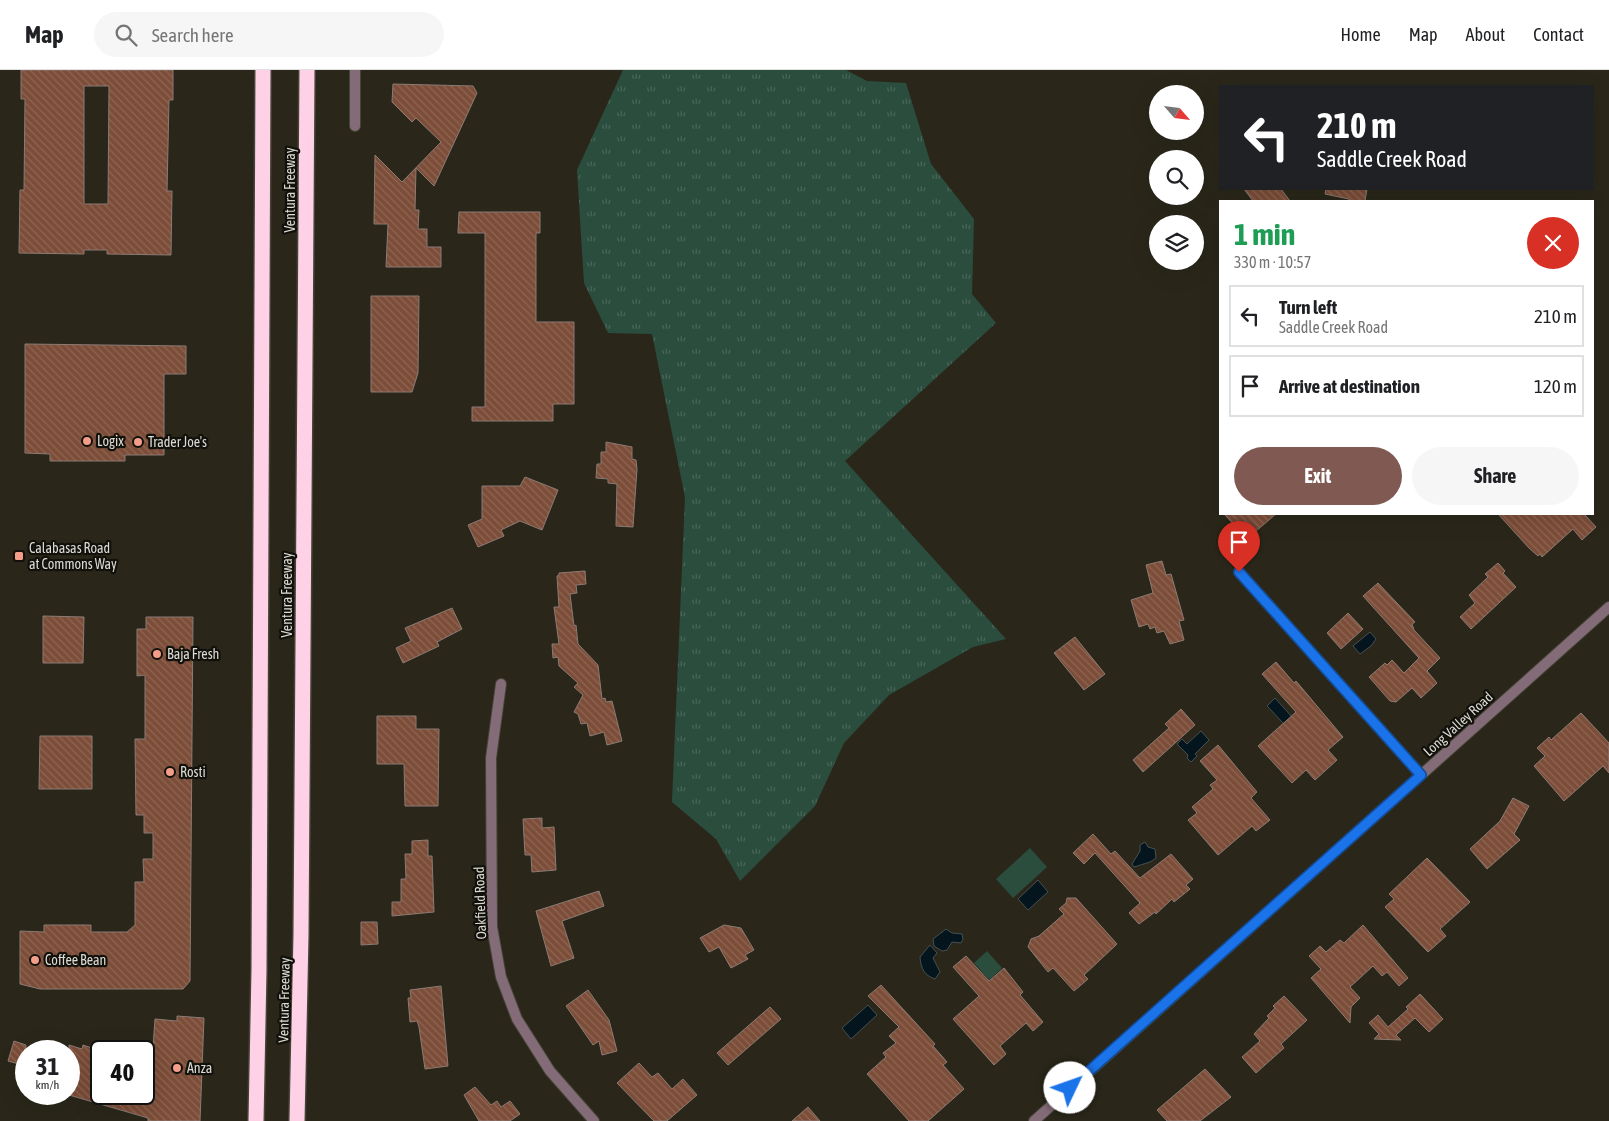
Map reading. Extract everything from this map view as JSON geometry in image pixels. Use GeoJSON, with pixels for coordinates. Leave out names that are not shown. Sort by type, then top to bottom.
{"type":"FeatureCollection","features":[{"type":"Feature","properties":{"kind":"highway","name":"Ventura Freeway"},"geometry":{"type":"LineString","coordinates":[[256,1121],[260,970],[263,70]]}},
{"type":"Feature","properties":{"kind":"highway","name":"Ventura Freeway"},"geometry":{"type":"LineString","coordinates":[[297,1121],[301,925],[307,70]]}},
{"type":"Feature","properties":{"kind":"street"},"geometry":{"type":"LineString","coordinates":[[355,70],[355,126]]}},
{"type":"Feature","properties":{"kind":"street"},"geometry":{"type":"LineString","coordinates":[[1239,572],[1421,775]]}},
{"type":"Feature","properties":{"kind":"street","name":"Long Valley Road"},"geometry":{"type":"LineString","coordinates":[[1034,1121],[1609,606]]}},
{"type":"Feature","properties":{"kind":"street","name":"Oakfield Road"},"geometry":{"type":"LineString","coordinates":[[501,684],[491,758],[492,927],[501,977],[517,1019],[550,1071],[594,1121]]}},
{"type":"Feature","properties":{"kind":"green space"},"geometry":{"type":"Polygon","coordinates":[[[623,70],[846,70],[867,81],[906,83],[931,164],[974,219],[972,294],[996,323],[845,461],[1006,639],[973,647],[889,695],[844,743],[815,806],[740,881],[716,839],[672,802],[685,497],[652,334],[608,333],[584,283],[577,170],[623,70]]]}},
{"type":"Feature","properties":{"kind":"green space"},"geometry":{"type":"Polygon","coordinates":[[[1030,848],[1047,867],[1013,898],[996,879],[1030,848]]]}},
{"type":"Feature","properties":{"kind":"green space"},"geometry":{"type":"Polygon","coordinates":[[[987,951],[1002,968],[989,980],[974,963],[987,951]]]}},
{"type":"Feature","properties":{"kind":"water"},"geometry":{"type":"Polygon","coordinates":[[[1370,632],[1376,639],[1371,646],[1360,654],[1353,646],[1370,632]]]}},
{"type":"Feature","properties":{"kind":"water"},"geometry":{"type":"Polygon","coordinates":[[[1275,698],[1292,717],[1284,724],[1267,706],[1275,698]]]}},
{"type":"Feature","properties":{"kind":"water"},"geometry":{"type":"Polygon","coordinates":[[[1201,731],[1209,740],[1195,754],[1197,756],[1191,762],[1187,758],[1188,755],[1177,744],[1182,739],[1187,744],[1201,731]]]}},
{"type":"Feature","properties":{"kind":"water"},"geometry":{"type":"Polygon","coordinates":[[[1145,842],[1148,847],[1155,849],[1156,858],[1134,867],[1132,864],[1140,851],[1140,845],[1145,842]]]}},
{"type":"Feature","properties":{"kind":"water"},"geometry":{"type":"Polygon","coordinates":[[[1038,880],[1048,892],[1028,910],[1018,899],[1038,880]]]}},
{"type":"Feature","properties":{"kind":"water"},"geometry":{"type":"Polygon","coordinates":[[[946,929],[952,933],[962,934],[963,939],[961,943],[952,942],[947,950],[942,951],[934,946],[933,939],[946,929]]]}},
{"type":"Feature","properties":{"kind":"water"},"geometry":{"type":"Polygon","coordinates":[[[930,945],[937,953],[933,958],[940,972],[935,979],[928,976],[922,968],[920,961],[920,957],[930,945]]]}},
{"type":"Feature","properties":{"kind":"water"},"geometry":{"type":"Polygon","coordinates":[[[868,1005],[877,1015],[851,1039],[842,1028],[868,1005]]]}},
{"type":"Feature","properties":{"kind":"building"},"geometry":{"type":"Polygon","coordinates":[[[21,70],[173,70],[173,100],[169,100],[167,191],[172,191],[171,255],[107,254],[107,250],[84,250],[84,254],[19,253],[20,190],[24,190],[25,99],[21,99],[21,70]],[[84,86],[84,204],[108,204],[109,86],[84,86]]]}},
{"type":"Feature","properties":{"kind":"building"},"geometry":{"type":"Polygon","coordinates":[[[393,84],[473,86],[477,93],[434,186],[416,168],[415,210],[419,210],[418,229],[427,229],[427,247],[441,247],[441,267],[386,267],[388,224],[374,224],[375,155],[402,182],[441,142],[416,118],[412,122],[392,102],[393,84]]]}},
{"type":"Feature","properties":{"kind":"building"},"geometry":{"type":"Polygon","coordinates":[[[1245,190],[1282,190],[1289,200],[1252,200],[1245,190]]]}},
{"type":"Feature","properties":{"kind":"building"},"geometry":{"type":"Polygon","coordinates":[[[1326,190],[1367,190],[1365,200],[1349,200],[1325,194],[1326,190]]]}},
{"type":"Feature","properties":{"kind":"building"},"geometry":{"type":"Polygon","coordinates":[[[459,212],[540,212],[540,233],[536,233],[536,322],[574,322],[574,404],[553,404],[553,421],[472,421],[472,407],[485,407],[485,233],[458,233],[459,212]]]}},
{"type":"Feature","properties":{"kind":"building"},"geometry":{"type":"Polygon","coordinates":[[[371,296],[419,296],[418,373],[412,392],[371,392],[371,296]]]}},
{"type":"Feature","properties":{"kind":"building"},"geometry":{"type":"Polygon","coordinates":[[[25,344],[186,346],[186,374],[164,374],[164,455],[125,455],[125,461],[50,461],[50,454],[25,453],[25,344]]]}},
{"type":"Feature","properties":{"kind":"building"},"geometry":{"type":"Polygon","coordinates":[[[606,442],[632,447],[632,459],[636,460],[637,469],[633,527],[616,526],[617,484],[608,483],[608,479],[596,478],[597,464],[601,464],[601,452],[606,452],[606,442]]]}},
{"type":"Feature","properties":{"kind":"building"},"geometry":{"type":"Polygon","coordinates":[[[525,477],[558,490],[542,530],[520,521],[501,530],[504,536],[478,547],[468,525],[482,519],[482,486],[520,486],[525,477]]]}},
{"type":"Feature","properties":{"kind":"building"},"geometry":{"type":"Polygon","coordinates":[[[1225,515],[1275,515],[1256,531],[1249,524],[1241,532],[1225,515]]]}},
{"type":"Feature","properties":{"kind":"building"},"geometry":{"type":"Polygon","coordinates":[[[1499,515],[1585,515],[1596,527],[1582,540],[1573,529],[1542,557],[1529,548],[1499,515]]]}},
{"type":"Feature","properties":{"kind":"building"},"geometry":{"type":"Polygon","coordinates":[[[1162,561],[1166,575],[1171,574],[1184,620],[1179,621],[1184,640],[1170,644],[1164,631],[1157,633],[1155,627],[1150,629],[1148,624],[1139,627],[1131,600],[1153,593],[1146,565],[1162,561]]]}},
{"type":"Feature","properties":{"kind":"building"},"geometry":{"type":"Polygon","coordinates":[[[1498,563],[1505,571],[1503,573],[1516,587],[1471,629],[1460,617],[1475,603],[1469,595],[1488,577],[1485,574],[1498,563]]]}},
{"type":"Feature","properties":{"kind":"building"},"geometry":{"type":"Polygon","coordinates":[[[585,571],[586,584],[576,585],[577,593],[570,594],[574,626],[576,625],[578,644],[598,665],[602,699],[605,698],[606,702],[612,701],[622,741],[607,745],[604,732],[590,736],[587,723],[581,724],[578,714],[574,712],[583,695],[574,687],[578,683],[559,666],[558,657],[553,658],[552,644],[559,644],[554,607],[559,607],[557,576],[559,573],[585,571]]]}},
{"type":"Feature","properties":{"kind":"building"},"geometry":{"type":"Polygon","coordinates":[[[1378,583],[1415,622],[1412,624],[1414,630],[1440,658],[1427,671],[1437,683],[1421,698],[1412,688],[1396,702],[1390,701],[1369,677],[1385,663],[1387,665],[1392,660],[1404,673],[1419,658],[1363,596],[1378,583]]]}},
{"type":"Feature","properties":{"kind":"building"},"geometry":{"type":"Polygon","coordinates":[[[452,608],[462,629],[437,642],[439,646],[403,663],[396,648],[411,641],[405,628],[452,608]]]}},
{"type":"Feature","properties":{"kind":"building"},"geometry":{"type":"Polygon","coordinates":[[[1348,613],[1363,629],[1341,649],[1327,633],[1348,613]]]}},
{"type":"Feature","properties":{"kind":"building"},"geometry":{"type":"Polygon","coordinates":[[[43,616],[84,617],[83,663],[43,663],[43,616]]]}},
{"type":"Feature","properties":{"kind":"building"},"geometry":{"type":"Polygon","coordinates":[[[146,617],[193,617],[190,981],[183,989],[40,989],[20,984],[20,931],[44,932],[44,925],[91,925],[91,932],[127,932],[135,925],[135,882],[144,882],[143,859],[153,859],[153,833],[144,833],[144,815],[136,815],[135,739],[145,739],[145,675],[137,676],[137,629],[146,629],[146,617]]]}},
{"type":"Feature","properties":{"kind":"building"},"geometry":{"type":"Polygon","coordinates":[[[1075,637],[1105,674],[1084,690],[1054,653],[1075,637]]]}},
{"type":"Feature","properties":{"kind":"building"},"geometry":{"type":"Polygon","coordinates":[[[1276,662],[1294,683],[1296,681],[1343,737],[1328,750],[1337,760],[1315,780],[1306,770],[1292,783],[1258,746],[1296,712],[1262,674],[1276,662]]]}},
{"type":"Feature","properties":{"kind":"building"},"geometry":{"type":"Polygon","coordinates":[[[1181,709],[1195,725],[1143,772],[1133,760],[1169,728],[1165,724],[1181,709]]]}},
{"type":"Feature","properties":{"kind":"building"},"geometry":{"type":"Polygon","coordinates":[[[1581,713],[1609,743],[1609,773],[1603,766],[1564,801],[1534,766],[1545,756],[1537,748],[1549,737],[1551,740],[1581,713]]]}},
{"type":"Feature","properties":{"kind":"building"},"geometry":{"type":"Polygon","coordinates":[[[377,716],[416,716],[416,729],[439,729],[438,806],[405,806],[404,764],[377,764],[377,716]]]}},
{"type":"Feature","properties":{"kind":"building"},"geometry":{"type":"Polygon","coordinates":[[[40,736],[92,736],[92,789],[39,789],[40,736]]]}},
{"type":"Feature","properties":{"kind":"building"},"geometry":{"type":"Polygon","coordinates":[[[1218,745],[1257,792],[1251,798],[1270,820],[1256,831],[1252,826],[1218,855],[1188,820],[1197,813],[1192,807],[1213,789],[1210,785],[1217,780],[1200,761],[1218,745]]]}},
{"type":"Feature","properties":{"kind":"building"},"geometry":{"type":"Polygon","coordinates":[[[1513,798],[1529,806],[1514,834],[1520,840],[1487,869],[1470,849],[1500,821],[1513,798]]]}},
{"type":"Feature","properties":{"kind":"building"},"geometry":{"type":"Polygon","coordinates":[[[542,818],[542,828],[554,827],[556,870],[532,872],[531,855],[525,855],[523,819],[542,818]]]}},
{"type":"Feature","properties":{"kind":"building"},"geometry":{"type":"Polygon","coordinates":[[[1093,834],[1111,854],[1115,851],[1140,878],[1171,854],[1193,879],[1186,885],[1190,889],[1174,902],[1172,899],[1156,914],[1155,912],[1139,924],[1129,913],[1140,903],[1095,853],[1084,864],[1073,853],[1093,834]]]}},
{"type":"Feature","properties":{"kind":"building"},"geometry":{"type":"Polygon","coordinates":[[[428,840],[428,856],[432,856],[434,912],[392,916],[392,902],[401,902],[401,879],[406,879],[405,854],[412,854],[412,841],[428,840]]]}},
{"type":"Feature","properties":{"kind":"building"},"geometry":{"type":"Polygon","coordinates":[[[1427,858],[1470,902],[1440,929],[1446,936],[1428,952],[1385,907],[1394,899],[1389,894],[1427,858]]]}},
{"type":"Feature","properties":{"kind":"building"},"geometry":{"type":"Polygon","coordinates":[[[599,891],[604,906],[562,921],[574,958],[551,966],[536,911],[599,891]]]}},
{"type":"Feature","properties":{"kind":"building"},"geometry":{"type":"Polygon","coordinates":[[[1067,898],[1076,898],[1117,944],[1084,975],[1088,979],[1074,991],[1053,968],[1048,972],[1028,947],[1031,939],[1039,936],[1064,914],[1059,909],[1066,903],[1067,898]]]}},
{"type":"Feature","properties":{"kind":"building"},"geometry":{"type":"Polygon","coordinates":[[[361,922],[377,922],[378,944],[361,945],[361,922]]]}},
{"type":"Feature","properties":{"kind":"building"},"geometry":{"type":"Polygon","coordinates":[[[724,925],[741,928],[754,950],[745,955],[748,959],[731,968],[719,947],[709,952],[700,938],[724,925]]]}},
{"type":"Feature","properties":{"kind":"building"},"geometry":{"type":"Polygon","coordinates":[[[1363,925],[1408,978],[1399,986],[1387,972],[1382,976],[1373,966],[1350,987],[1360,998],[1351,1007],[1350,1023],[1311,978],[1321,969],[1309,956],[1320,946],[1326,952],[1340,940],[1344,943],[1363,925]]]}},
{"type":"Feature","properties":{"kind":"building"},"geometry":{"type":"Polygon","coordinates":[[[966,956],[989,981],[1004,968],[1023,992],[1020,995],[1043,1022],[1033,1031],[1026,1023],[1000,1046],[1006,1054],[994,1065],[953,1019],[979,996],[953,967],[966,956]]]}},
{"type":"Feature","properties":{"kind":"building"},"geometry":{"type":"Polygon","coordinates":[[[881,985],[935,1044],[933,1046],[947,1062],[943,1065],[964,1089],[928,1121],[909,1121],[867,1074],[886,1057],[883,1053],[896,1043],[889,1036],[899,1027],[868,996],[881,985]]]}},
{"type":"Feature","properties":{"kind":"building"},"geometry":{"type":"Polygon","coordinates":[[[441,986],[448,1066],[425,1069],[419,1027],[417,1021],[410,1022],[408,998],[411,998],[410,990],[441,986]]]}},
{"type":"Feature","properties":{"kind":"building"},"geometry":{"type":"Polygon","coordinates":[[[588,990],[609,1020],[617,1051],[602,1055],[599,1041],[593,1045],[566,1006],[588,990]]]}},
{"type":"Feature","properties":{"kind":"building"},"geometry":{"type":"Polygon","coordinates":[[[1420,994],[1443,1019],[1429,1032],[1415,1018],[1396,1035],[1401,1040],[1374,1039],[1379,1034],[1369,1023],[1378,1015],[1388,1027],[1408,1009],[1406,1007],[1420,994]]]}},
{"type":"Feature","properties":{"kind":"building"},"geometry":{"type":"Polygon","coordinates":[[[1284,996],[1307,1020],[1281,1044],[1284,1048],[1256,1073],[1242,1057],[1260,1041],[1254,1034],[1269,1018],[1267,1016],[1275,1008],[1273,1006],[1284,996]]]}},
{"type":"Feature","properties":{"kind":"building"},"geometry":{"type":"Polygon","coordinates":[[[770,1007],[781,1019],[728,1065],[717,1053],[770,1007]]]}},
{"type":"Feature","properties":{"kind":"building","name":"Anza"},"geometry":{"type":"Polygon","coordinates":[[[177,1016],[204,1018],[200,1121],[148,1121],[148,1118],[103,1105],[155,1105],[155,1019],[177,1021],[177,1016]]]}},
{"type":"Feature","properties":{"kind":"building"},"geometry":{"type":"Polygon","coordinates":[[[14,1041],[15,1063],[8,1061],[14,1041]]]}},
{"type":"Feature","properties":{"kind":"building","name":"Anza"},"geometry":{"type":"Polygon","coordinates":[[[83,1045],[90,1047],[90,1101],[80,1098],[80,1048],[82,1049],[83,1045]]]}},
{"type":"Feature","properties":{"kind":"building"},"geometry":{"type":"Polygon","coordinates":[[[639,1063],[652,1077],[658,1073],[672,1089],[683,1079],[697,1095],[667,1121],[654,1121],[617,1083],[639,1063]]]}},
{"type":"Feature","properties":{"kind":"building"},"geometry":{"type":"Polygon","coordinates":[[[1205,1069],[1231,1097],[1200,1121],[1167,1121],[1157,1110],[1205,1069]]]}},
{"type":"Feature","properties":{"kind":"building"},"geometry":{"type":"Polygon","coordinates":[[[475,1087],[491,1105],[497,1101],[501,1107],[510,1101],[520,1114],[510,1121],[479,1121],[464,1095],[475,1087]]]}},
{"type":"Feature","properties":{"kind":"building"},"geometry":{"type":"Polygon","coordinates":[[[808,1107],[820,1121],[792,1121],[808,1107]]]}},
{"type":"Feature","properties":{"kind":"place","name":"Logix"},"geometry":{"type":"Point","coordinates":[87,441]}},
{"type":"Feature","properties":{"kind":"place","name":"Trader Joe's"},"geometry":{"type":"Point","coordinates":[138,442]}},
{"type":"Feature","properties":{"kind":"place","name":"Calabasas Road at Commons Way"},"geometry":{"type":"Point","coordinates":[19,556]}},
{"type":"Feature","properties":{"kind":"place","name":"Baja Fresh"},"geometry":{"type":"Point","coordinates":[157,654]}},
{"type":"Feature","properties":{"kind":"place","name":"Rosti"},"geometry":{"type":"Point","coordinates":[170,772]}},
{"type":"Feature","properties":{"kind":"place","name":"Coffee Bean"},"geometry":{"type":"Point","coordinates":[35,960]}},
{"type":"Feature","properties":{"kind":"place","name":"Anza"},"geometry":{"type":"Point","coordinates":[177,1068]}},
{"type":"Feature","properties":{"kind":"route"},"geometry":{"type":"LineString","coordinates":[[1070,1088],[1421,775],[1239,572]]}}]}
